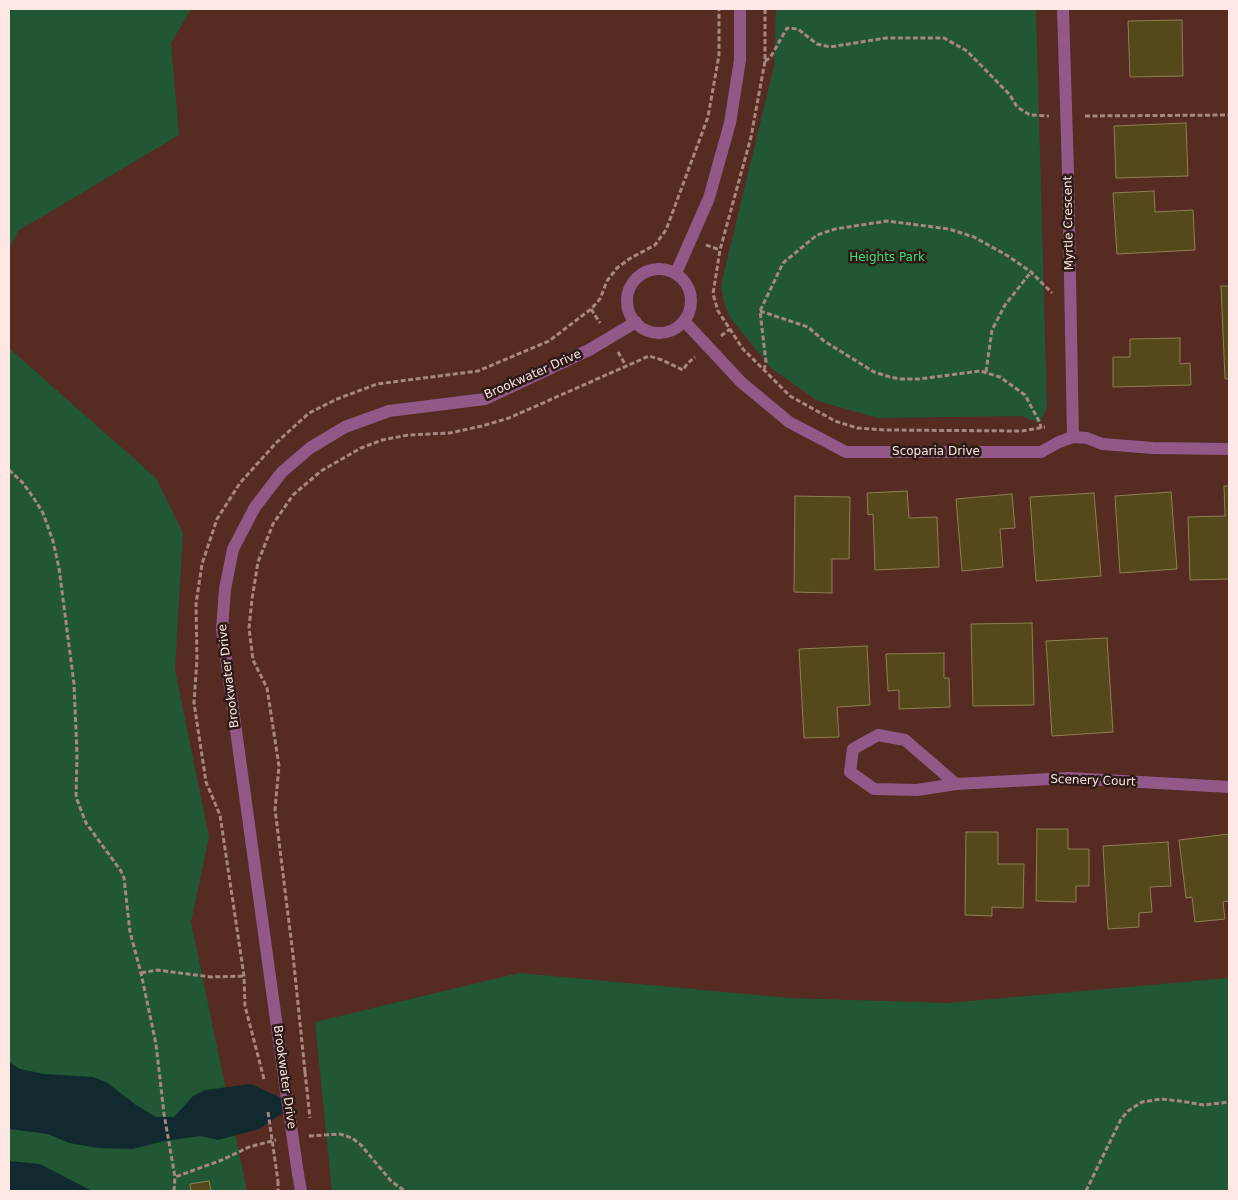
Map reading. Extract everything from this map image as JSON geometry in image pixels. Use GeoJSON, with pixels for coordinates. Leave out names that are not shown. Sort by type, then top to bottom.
{"type":"FeatureCollection","features":[{"type":"Feature","properties":{"kind":"street"},"geometry":{"type":"LineString","coordinates":[[676,274],[709,198],[730,123],[740,60],[740,9]]}},
{"type":"Feature","properties":{"kind":"street","name":"Myrtle Crescent"},"geometry":{"type":"LineString","coordinates":[[1063,9],[1073,437]]}},
{"type":"Feature","properties":{"kind":"street"},"geometry":{"type":"LineString","coordinates":[[656,269],[666,270],[676,274],[689,288],[691,298],[685,322],[679,327],[663,333],[653,332],[644,328],[630,314],[627,304],[632,284],[638,276],[647,271],[656,269]]}},
{"type":"Feature","properties":{"kind":"street","name":"Brookwater Drive"},"geometry":{"type":"LineString","coordinates":[[300,1191],[222,629],[225,589],[232,549],[255,507],[282,472],[310,448],[345,427],[389,411],[485,399],[589,350],[636,322]]}},
{"type":"Feature","properties":{"kind":"street","name":"Scoparia Drive"},"geometry":{"type":"LineString","coordinates":[[685,322],[740,382],[789,422],[846,452],[1041,452],[1073,437]]}},
{"type":"Feature","properties":{"kind":"street"},"geometry":{"type":"LineString","coordinates":[[1073,437],[1087,438],[1102,444],[1153,448],[1229,449]]}},
{"type":"Feature","properties":{"kind":"street","name":"Scenery Court"},"geometry":{"type":"LineString","coordinates":[[956,784],[905,740],[878,735],[853,749],[850,772],[874,789],[917,790],[956,784],[1069,778],[1229,787]]}},
{"type":"Feature","properties":{"kind":"path"},"geometry":{"type":"LineString","coordinates":[[264,1079],[245,1006],[244,976],[220,815],[206,782],[194,703],[197,659],[196,604],[202,564],[216,519],[240,483],[276,443],[309,413],[337,399],[377,384],[478,371],[549,341],[592,309],[600,299],[607,281],[617,268],[655,245],[666,230],[708,117],[719,55],[719,9]]}},
{"type":"Feature","properties":{"kind":"path"},"geometry":{"type":"LineString","coordinates":[[765,9],[765,61],[751,137],[720,250],[713,294],[718,311],[743,349],[790,396],[835,421],[857,428],[1022,431],[1072,423]]}},
{"type":"Feature","properties":{"kind":"path"},"geometry":{"type":"LineString","coordinates":[[765,61],[770,58],[786,28],[798,29],[817,44],[830,47],[886,38],[944,38],[967,51],[1010,96],[1017,107],[1030,115],[1066,117],[1229,114]]}},
{"type":"Feature","properties":{"kind":"path"},"geometry":{"type":"LineString","coordinates":[[764,371],[766,362],[760,311],[783,263],[817,235],[835,229],[887,221],[950,229],[974,237],[1008,256],[1048,288],[1057,300],[1070,301]]}},
{"type":"Feature","properties":{"kind":"path"},"geometry":{"type":"LineString","coordinates":[[986,372],[992,330],[1005,306],[1030,272]]}},
{"type":"Feature","properties":{"kind":"path"},"geometry":{"type":"LineString","coordinates":[[760,311],[808,327],[824,341],[874,372],[890,377],[919,379],[980,371],[1000,377],[1024,395],[1041,428]]}},
{"type":"Feature","properties":{"kind":"path"},"geometry":{"type":"LineString","coordinates":[[305,1072],[294,955],[275,809],[279,766],[267,688],[253,660],[249,628],[258,562],[273,524],[293,495],[321,471],[362,448],[382,440],[408,435],[450,433],[509,418],[649,356],[682,370],[687,364]]}},
{"type":"Feature","properties":{"kind":"path"},"geometry":{"type":"LineString","coordinates":[[9,470],[22,482],[43,513],[53,541],[59,568],[74,684],[76,798],[86,823],[121,871],[124,878],[130,932],[156,1044],[172,1163]]}},
{"type":"Feature","properties":{"kind":"path"},"geometry":{"type":"LineString","coordinates":[[141,973],[157,970],[211,977],[244,976]]}},
{"type":"Feature","properties":{"kind":"path"},"geometry":{"type":"LineString","coordinates":[[1086,1191],[1121,1119],[1128,1111],[1142,1102],[1161,1099],[1180,1100],[1204,1105],[1229,1102]]}},
{"type":"Feature","properties":{"kind":"path"},"geometry":{"type":"LineString","coordinates":[[268,1107],[278,1191]]}},
{"type":"Feature","properties":{"kind":"path"},"geometry":{"type":"LineString","coordinates":[[174,1191],[175,1177]]}},
{"type":"Feature","properties":{"kind":"green space"},"geometry":{"type":"Polygon","coordinates":[[[9,9],[191,9],[171,43],[179,135],[18,231],[9,249],[9,9]]]}},
{"type":"Feature","properties":{"kind":"green space","name":"Heights Park"},"geometry":{"type":"Polygon","coordinates":[[[776,9],[1036,9],[1047,407],[1040,423],[1021,416],[878,418],[818,401],[772,369],[731,319],[724,303],[721,285],[774,66],[776,9]]]}},
{"type":"Feature","properties":{"kind":"green space"},"geometry":{"type":"Polygon","coordinates":[[[9,348],[156,478],[183,533],[175,670],[209,837],[191,922],[247,1191],[9,1191],[9,348]]]}},
{"type":"Feature","properties":{"kind":"green space"},"geometry":{"type":"Polygon","coordinates":[[[519,973],[790,998],[948,1003],[1229,978],[1229,1191],[332,1191],[315,1022],[519,973]]]}},
{"type":"Feature","properties":{"kind":"water"},"geometry":{"type":"Polygon","coordinates":[[[9,1062],[20,1069],[44,1074],[93,1077],[106,1082],[136,1105],[156,1117],[174,1117],[193,1096],[205,1090],[251,1084],[281,1098],[283,1113],[259,1129],[218,1140],[201,1136],[164,1141],[133,1149],[98,1148],[69,1143],[48,1134],[9,1129],[9,1062]]]}},
{"type":"Feature","properties":{"kind":"water"},"geometry":{"type":"Polygon","coordinates":[[[9,1161],[40,1164],[92,1191],[9,1191],[9,1161]]]}},
{"type":"Feature","properties":{"kind":"building"},"geometry":{"type":"Polygon","coordinates":[[[1182,20],[1183,76],[1130,77],[1128,21],[1182,20]]]}},
{"type":"Feature","properties":{"kind":"building"},"geometry":{"type":"Polygon","coordinates":[[[1186,123],[1188,176],[1116,178],[1114,126],[1186,123]]]}},
{"type":"Feature","properties":{"kind":"building"},"geometry":{"type":"Polygon","coordinates":[[[1154,191],[1155,212],[1193,210],[1195,250],[1117,254],[1113,193],[1154,191]]]}},
{"type":"Feature","properties":{"kind":"building"},"geometry":{"type":"Polygon","coordinates":[[[1221,286],[1229,286],[1229,379],[1225,379],[1221,286]]]}},
{"type":"Feature","properties":{"kind":"building"},"geometry":{"type":"Polygon","coordinates":[[[1180,338],[1180,364],[1190,363],[1191,385],[1113,387],[1113,357],[1130,357],[1130,339],[1180,338]]]}},
{"type":"Feature","properties":{"kind":"building"},"geometry":{"type":"Polygon","coordinates":[[[1224,486],[1229,486],[1229,579],[1190,580],[1188,517],[1225,516],[1224,486]]]}},
{"type":"Feature","properties":{"kind":"building"},"geometry":{"type":"Polygon","coordinates":[[[907,491],[909,518],[937,517],[939,567],[875,570],[873,514],[868,515],[867,493],[907,491]]]}},
{"type":"Feature","properties":{"kind":"building"},"geometry":{"type":"Polygon","coordinates":[[[1171,492],[1177,569],[1120,573],[1115,496],[1171,492]]]}},
{"type":"Feature","properties":{"kind":"building"},"geometry":{"type":"Polygon","coordinates":[[[1094,493],[1101,576],[1036,581],[1030,497],[1094,493]]]}},
{"type":"Feature","properties":{"kind":"building"},"geometry":{"type":"Polygon","coordinates":[[[1012,494],[1015,528],[1000,529],[1003,567],[962,571],[956,499],[1012,494]]]}},
{"type":"Feature","properties":{"kind":"building"},"geometry":{"type":"Polygon","coordinates":[[[795,496],[850,497],[849,559],[832,559],[832,593],[794,592],[795,496]]]}},
{"type":"Feature","properties":{"kind":"building"},"geometry":{"type":"Polygon","coordinates":[[[1032,623],[1034,705],[973,706],[971,624],[1032,623]]]}},
{"type":"Feature","properties":{"kind":"building"},"geometry":{"type":"Polygon","coordinates":[[[1107,638],[1113,732],[1052,736],[1046,641],[1107,638]]]}},
{"type":"Feature","properties":{"kind":"building"},"geometry":{"type":"Polygon","coordinates":[[[867,646],[870,705],[837,707],[839,737],[804,738],[799,649],[867,646]]]}},
{"type":"Feature","properties":{"kind":"building"},"geometry":{"type":"Polygon","coordinates":[[[944,653],[944,678],[949,678],[950,707],[899,709],[899,690],[888,691],[886,654],[944,653]]]}},
{"type":"Feature","properties":{"kind":"building"},"geometry":{"type":"Polygon","coordinates":[[[1037,829],[1068,829],[1068,849],[1089,849],[1089,886],[1076,886],[1076,902],[1036,901],[1037,829]]]}},
{"type":"Feature","properties":{"kind":"building"},"geometry":{"type":"Polygon","coordinates":[[[966,832],[998,832],[998,864],[1024,864],[1023,908],[992,907],[992,916],[965,915],[966,832]]]}},
{"type":"Feature","properties":{"kind":"building"},"geometry":{"type":"Polygon","coordinates":[[[1229,834],[1229,901],[1223,902],[1225,919],[1195,922],[1192,897],[1186,898],[1179,840],[1229,834]]]}},
{"type":"Feature","properties":{"kind":"building"},"geometry":{"type":"Polygon","coordinates":[[[1168,842],[1171,886],[1150,887],[1152,912],[1139,913],[1139,927],[1108,929],[1103,846],[1168,842]]]}},
{"type":"Feature","properties":{"kind":"building"},"geometry":{"type":"Polygon","coordinates":[[[209,1181],[211,1191],[191,1191],[190,1184],[209,1181]]]}}]}
